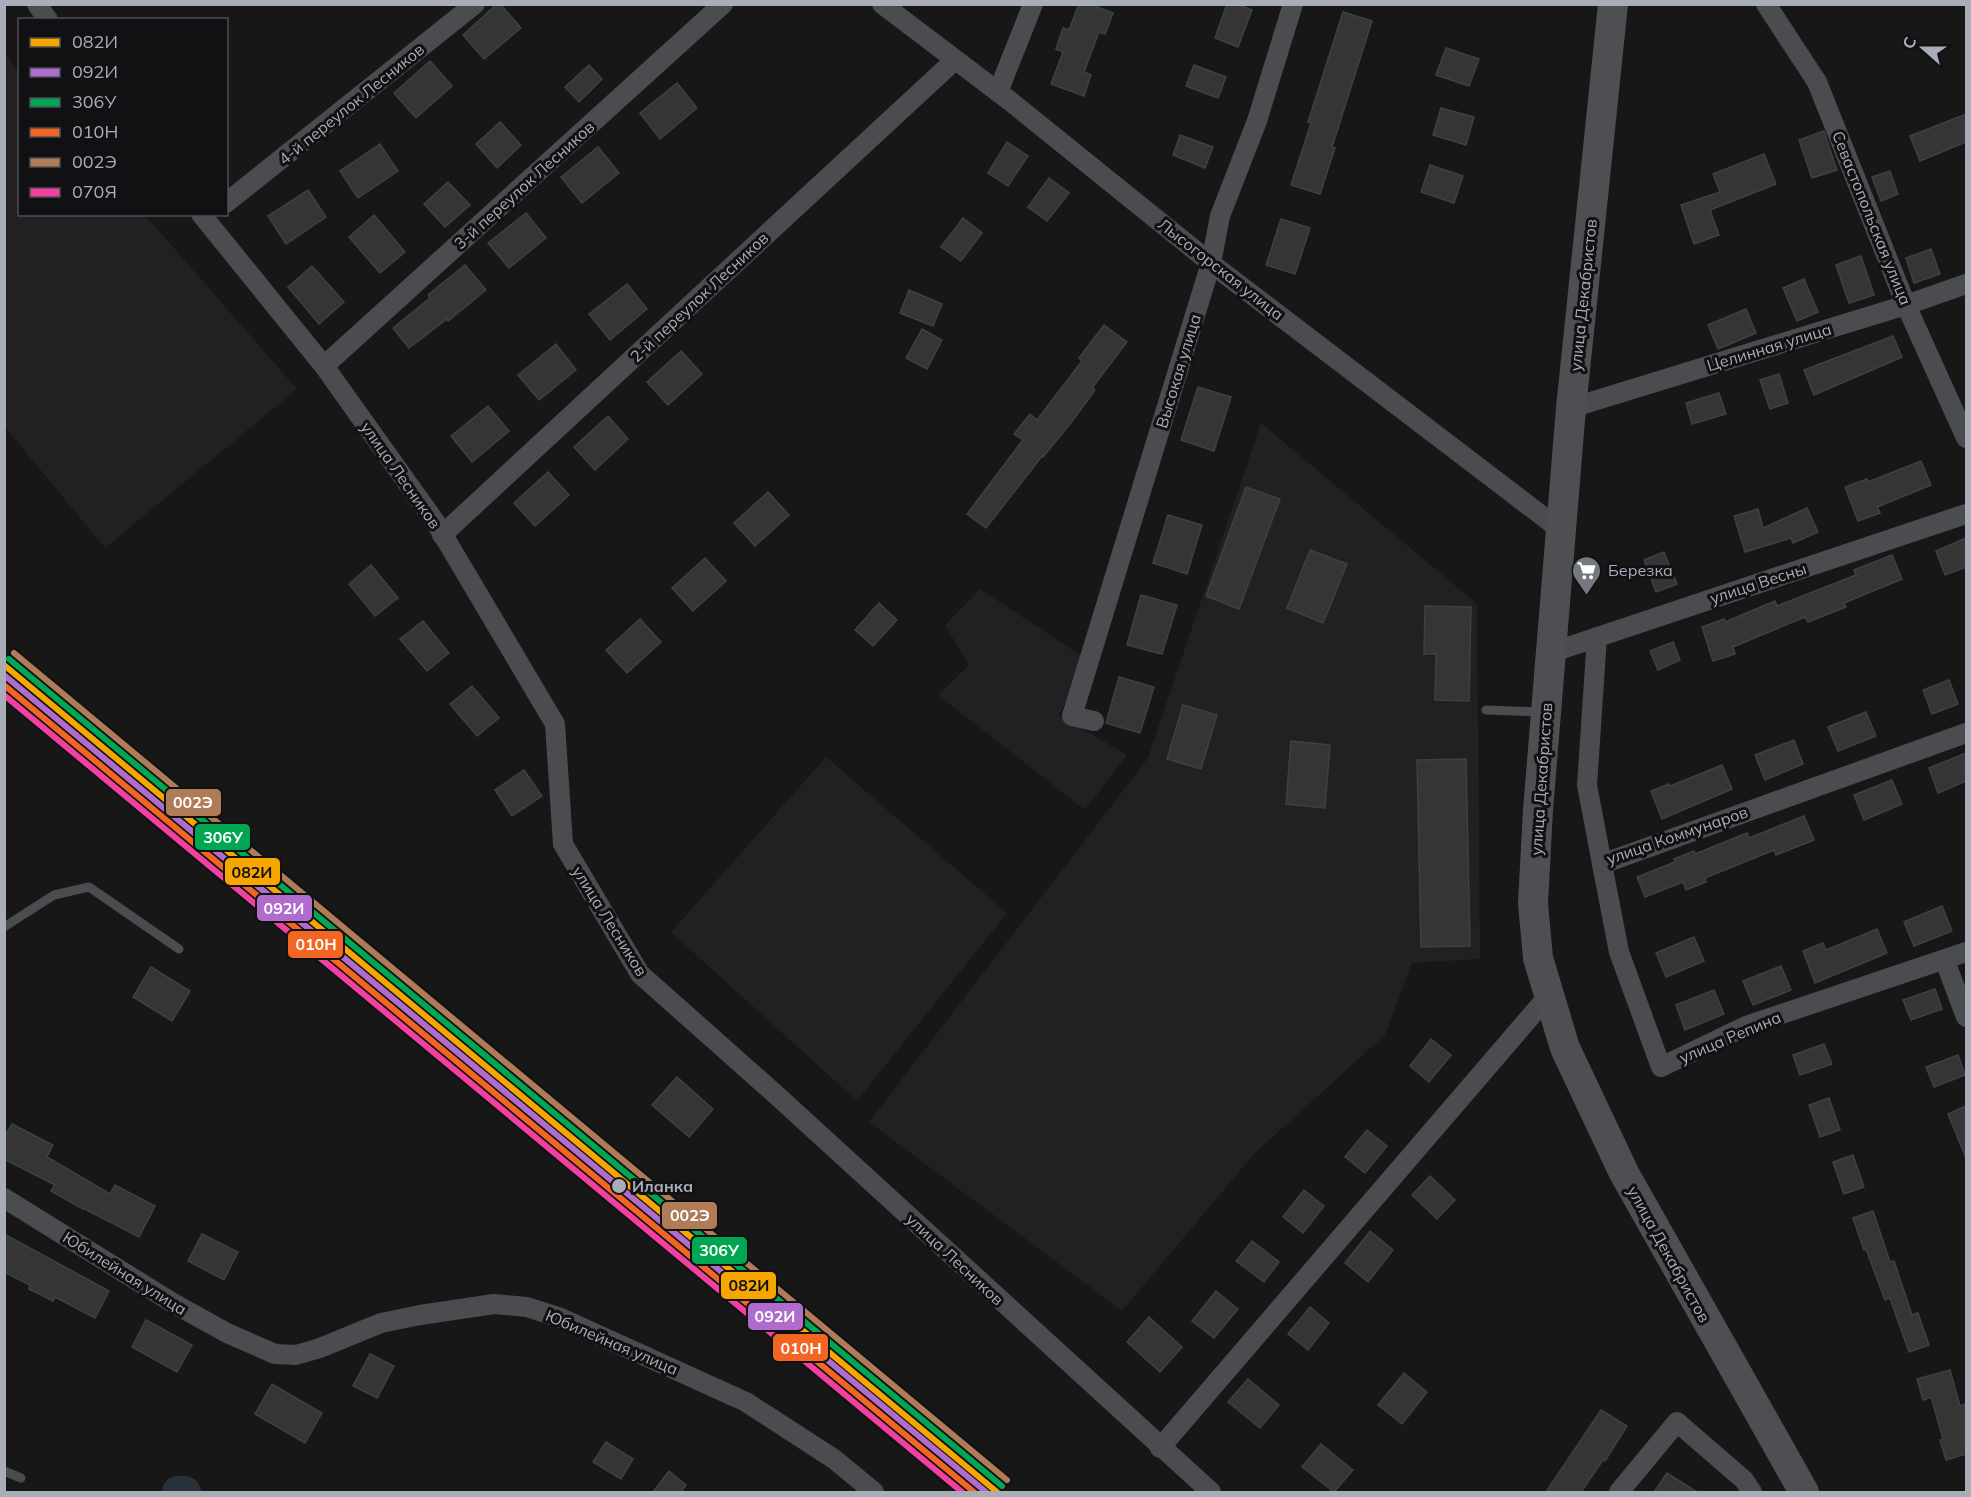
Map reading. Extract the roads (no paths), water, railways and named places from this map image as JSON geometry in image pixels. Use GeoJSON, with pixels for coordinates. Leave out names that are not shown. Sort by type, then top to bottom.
{"type":"FeatureCollection","features":[{"type":"Feature","properties":{"kind":"main road","name":"улица Декабристов"},"geometry":{"type":"LineString","coordinates":[[1613,4],[1571,408],[1550,653],[1533,903],[1538,958],[1565,1048],[1624,1173],[1804,1492]]}},
{"type":"Feature","properties":{"kind":"street"},"geometry":{"type":"LineString","coordinates":[[37,4],[47,18]]}},
{"type":"Feature","properties":{"kind":"street","name":"4-й переулок Лесников"},"geometry":{"type":"LineString","coordinates":[[228,200],[475,4]]}},
{"type":"Feature","properties":{"kind":"street","name":"3-й переулок Лесников"},"geometry":{"type":"LineString","coordinates":[[324,366],[723,4]]}},
{"type":"Feature","properties":{"kind":"street","name":"Лысогорская улица"},"geometry":{"type":"LineString","coordinates":[[882,4],[998,92],[1211,262],[1562,531]]}},
{"type":"Feature","properties":{"kind":"street"},"geometry":{"type":"LineString","coordinates":[[998,92],[1033,4]]}},
{"type":"Feature","properties":{"kind":"street","name":"Высокая улица"},"geometry":{"type":"LineString","coordinates":[[1094,721],[1072,716],[1211,262],[1220,216],[1257,121],[1293,4]]}},
{"type":"Feature","properties":{"kind":"street","name":"Севастопольская улица"},"geometry":{"type":"LineString","coordinates":[[1766,4],[1817,82],[1906,305],[1966,438]]}},
{"type":"Feature","properties":{"kind":"street","name":"2-й переулок Лесников"},"geometry":{"type":"LineString","coordinates":[[442,535],[955,60]]}},
{"type":"Feature","properties":{"kind":"street","name":"улица Лесников"},"geometry":{"type":"LineString","coordinates":[[206,216],[324,366],[442,535],[555,724],[563,844],[640,975],[773,1092],[1160,1448],[1212,1492]]}},
{"type":"Feature","properties":{"kind":"street","name":"Целинная улица"},"geometry":{"type":"LineString","coordinates":[[1571,408],[1906,305],[1966,284]]}},
{"type":"Feature","properties":{"kind":"street","name":"улица Весны"},"geometry":{"type":"LineString","coordinates":[[1550,653],[1966,514]]}},
{"type":"Feature","properties":{"kind":"street","name":"улица Коммунаров"},"geometry":{"type":"LineString","coordinates":[[1597,637],[1587,785],[1602,864],[1966,733]]}},
{"type":"Feature","properties":{"kind":"street","name":"улица Репина"},"geometry":{"type":"LineString","coordinates":[[1602,864],[1619,952],[1661,1067],[1746,1026],[1945,961],[1966,952]]}},
{"type":"Feature","properties":{"kind":"street"},"geometry":{"type":"LineString","coordinates":[[1945,961],[1966,1017]]}},
{"type":"Feature","properties":{"kind":"street"},"geometry":{"type":"LineString","coordinates":[[1160,1448],[1549,995]]}},
{"type":"Feature","properties":{"kind":"street","name":"Юбилейная улица"},"geometry":{"type":"LineString","coordinates":[[4,1198],[172,1303],[227,1333],[275,1354],[296,1355],[320,1348],[381,1323],[494,1304],[527,1307],[561,1318],[746,1402],[834,1459],[874,1492]]}},
{"type":"Feature","properties":{"kind":"street"},"geometry":{"type":"LineString","coordinates":[[1619,1492],[1677,1422],[1744,1480],[1752,1492]]}},
{"type":"Feature","properties":{"kind":"lane"},"geometry":{"type":"LineString","coordinates":[[1486,710],[1546,712]]}},
{"type":"Feature","properties":{"kind":"lane"},"geometry":{"type":"LineString","coordinates":[[4,927],[54,895],[89,887],[179,949]]}},
{"type":"Feature","properties":{"kind":"lane"},"geometry":{"type":"LineString","coordinates":[[4,1471],[21,1478]]}},
{"type":"Feature","properties":{"kind":"waterway","name":"Иланка"},"geometry":{"type":"LineString","coordinates":[[178,1492],[185,1492]]}},
{"type":"Feature","properties":{"kind":"place","name":"Березка"},"geometry":{"type":"Point","coordinates":[1587,596]}},
{"type":"Feature","properties":{"kind":"place","name":"Иланка"},"geometry":{"type":"Point","coordinates":[619,1186]}}]}
